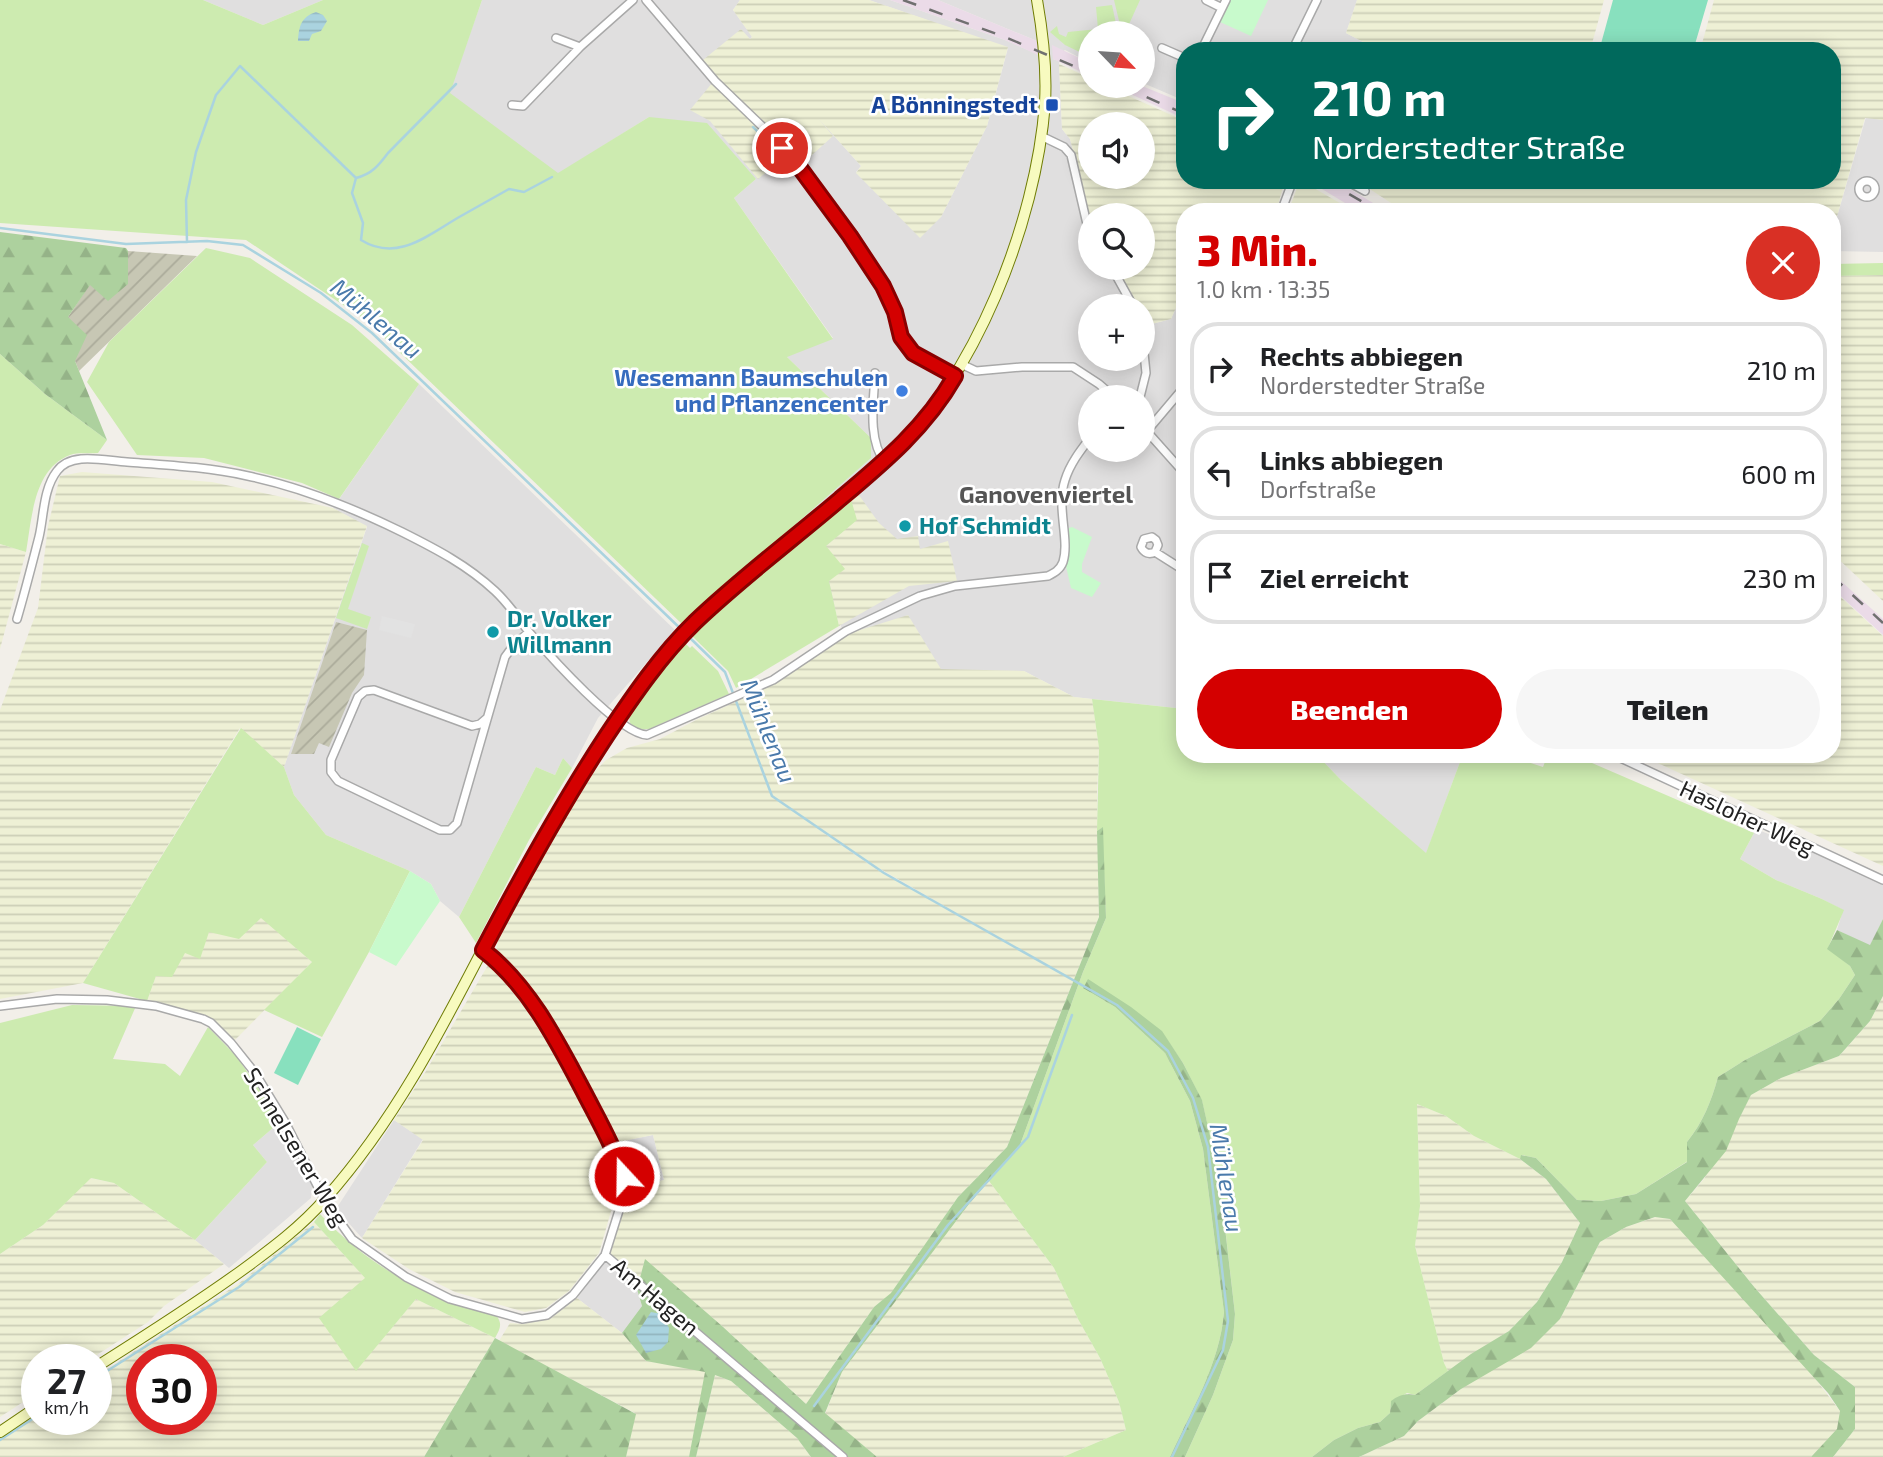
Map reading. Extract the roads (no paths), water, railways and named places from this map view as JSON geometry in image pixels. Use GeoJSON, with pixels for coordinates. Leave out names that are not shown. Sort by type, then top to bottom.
{"type":"FeatureCollection","features":[{"type":"Feature","properties":{"kind":"main road"},"geometry":{"type":"LineString","coordinates":[[112,1357],[260,1257],[299,1226],[324,1200],[355,1163],[429,1050],[528,863],[564,802],[617,721],[677,641],[764,562],[885,462],[922,425],[961,364],[1011,257],[1025,215],[1041,136],[1045,65],[1037,0]]}},
{"type":"Feature","properties":{"kind":"main road"},"geometry":{"type":"LineString","coordinates":[[0,1432],[21,1418]]}},
{"type":"Feature","properties":{"kind":"street"},"geometry":{"type":"LineString","coordinates":[[512,105],[523,106],[580,47],[633,0]]}},
{"type":"Feature","properties":{"kind":"street"},"geometry":{"type":"LineString","coordinates":[[646,0],[715,81],[801,170],[883,286],[895,312],[901,337],[913,353],[955,376]]}},
{"type":"Feature","properties":{"kind":"street"},"geometry":{"type":"LineString","coordinates":[[1205,42],[1224,4],[1206,0]]}},
{"type":"Feature","properties":{"kind":"street"},"geometry":{"type":"LineString","coordinates":[[1296,42],[1317,0]]}},
{"type":"Feature","properties":{"kind":"street"},"geometry":{"type":"LineString","coordinates":[[556,38],[580,47]]}},
{"type":"Feature","properties":{"kind":"street"},"geometry":{"type":"LineString","coordinates":[[1162,48],[1176,54]]}},
{"type":"Feature","properties":{"kind":"street"},"geometry":{"type":"LineString","coordinates":[[1041,136],[1064,147],[1071,155],[1082,203]]}},
{"type":"Feature","properties":{"kind":"street"},"geometry":{"type":"LineString","coordinates":[[1361,189],[1365,191]]}},
{"type":"Feature","properties":{"kind":"street"},"geometry":{"type":"LineString","coordinates":[[961,364],[976,371],[1073,367],[1101,385]]}},
{"type":"Feature","properties":{"kind":"street"},"geometry":{"type":"LineString","coordinates":[[875,373],[876,447],[885,462]]}},
{"type":"Feature","properties":{"kind":"street"},"geometry":{"type":"LineString","coordinates":[[1155,418],[1176,396]]}},
{"type":"Feature","properties":{"kind":"street"},"geometry":{"type":"LineString","coordinates":[[1155,440],[1176,464]]}},
{"type":"Feature","properties":{"kind":"street"},"geometry":{"type":"LineString","coordinates":[[17,619],[40,535],[50,483],[58,469],[69,461],[84,459],[203,468],[248,476],[312,493],[437,548],[471,570],[498,593],[529,632],[617,721],[640,735],[647,735],[773,680],[846,631],[920,596],[955,586],[1048,576],[1057,571],[1063,562],[1064,548],[1061,501],[1065,480],[1078,453]]}},
{"type":"Feature","properties":{"kind":"street"},"geometry":{"type":"LineString","coordinates":[[1155,552],[1176,565]]}},
{"type":"Feature","properties":{"kind":"street"},"geometry":{"type":"LineString","coordinates":[[487,718],[481,724],[472,726],[374,690],[365,691],[358,697],[331,760],[331,772],[338,781],[440,830],[450,830],[457,823],[505,657],[529,632]]}},
{"type":"Feature","properties":{"kind":"street","name":"Hasloher Weg"},"geometry":{"type":"LineString","coordinates":[[1631,763],[1883,880]]}},
{"type":"Feature","properties":{"kind":"street","name":"Am Hagen"},"geometry":{"type":"LineString","coordinates":[[483,950],[500,964],[533,1005],[561,1050],[616,1153],[624,1176],[622,1201],[605,1255],[843,1457]]}},
{"type":"Feature","properties":{"kind":"street","name":"Schnelsener Weg"},"geometry":{"type":"LineString","coordinates":[[0,1006],[57,999],[107,1000],[156,1006],[211,1023],[255,1073],[285,1122],[324,1200],[352,1239],[406,1277],[450,1298],[522,1319],[547,1315],[573,1295],[605,1255]]}},
{"type":"Feature","properties":{"kind":"water"},"geometry":{"type":"Polygon","coordinates":[[[316,12],[323,15],[327,21],[321,31],[312,34],[309,41],[298,41],[302,23],[316,12]]]}},
{"type":"Feature","properties":{"kind":"water"},"geometry":{"type":"Polygon","coordinates":[[[651,1312],[661,1314],[669,1328],[668,1342],[661,1349],[646,1353],[636,1335],[651,1312]]]}},
{"type":"Feature","properties":{"kind":"waterway"},"geometry":{"type":"LineString","coordinates":[[187,242],[186,200],[196,152],[216,95],[240,66],[356,178],[352,193],[363,223],[361,240],[375,246],[388,248],[413,243],[509,189],[524,192],[552,177]]}},
{"type":"Feature","properties":{"kind":"waterway"},"geometry":{"type":"LineString","coordinates":[[356,178],[375,168],[456,84]]}},
{"type":"Feature","properties":{"kind":"waterway"},"geometry":{"type":"LineString","coordinates":[[753,127],[782,155]]}},
{"type":"Feature","properties":{"kind":"waterway","name":"Mühlenau"},"geometry":{"type":"LineString","coordinates":[[0,228],[126,244],[207,241],[243,245],[321,293],[372,333],[683,631]]}},
{"type":"Feature","properties":{"kind":"waterway","name":"Mühlenau"},"geometry":{"type":"LineString","coordinates":[[688,636],[725,672],[772,796],[884,873],[1117,1005],[1168,1051],[1193,1098],[1208,1147],[1228,1321],[1223,1350],[1172,1457]]}},
{"type":"Feature","properties":{"kind":"waterway"},"geometry":{"type":"LineString","coordinates":[[814,1406],[948,1225],[1028,1137],[1072,1015]]}},
{"type":"Feature","properties":{"kind":"waterway"},"geometry":{"type":"LineString","coordinates":[[112,1368],[239,1287],[313,1227]]}},
{"type":"Feature","properties":{"kind":"waterway"},"geometry":{"type":"LineString","coordinates":[[0,1440],[21,1426]]}},
{"type":"Feature","properties":{"kind":"railway"},"geometry":{"type":"LineString","coordinates":[[903,0],[1005,37],[1078,68]]}},
{"type":"Feature","properties":{"kind":"railway"},"geometry":{"type":"LineString","coordinates":[[1148,98],[1176,110]]}},
{"type":"Feature","properties":{"kind":"railway"},"geometry":{"type":"LineString","coordinates":[[1340,189],[1365,203]]}},
{"type":"Feature","properties":{"kind":"railway"},"geometry":{"type":"LineString","coordinates":[[1841,584],[1883,623]]}},
{"type":"Feature","properties":{"kind":"place","name":"A Bönningstedt"},"geometry":{"type":"Point","coordinates":[1052,105]}},
{"type":"Feature","properties":{"kind":"place","name":"Wesemann Baumschulen und Pflanzencenter"},"geometry":{"type":"Point","coordinates":[902,391]}},
{"type":"Feature","properties":{"kind":"place","name":"Hof Schmidt"},"geometry":{"type":"Point","coordinates":[905,526]}},
{"type":"Feature","properties":{"kind":"place","name":"Dr. Volker Willmann"},"geometry":{"type":"Point","coordinates":[493,632]}},
{"type":"Feature","properties":{"kind":"district","name":"Ganovenviertel"},"geometry":{"type":"Point","coordinates":[1046,495]}}]}
